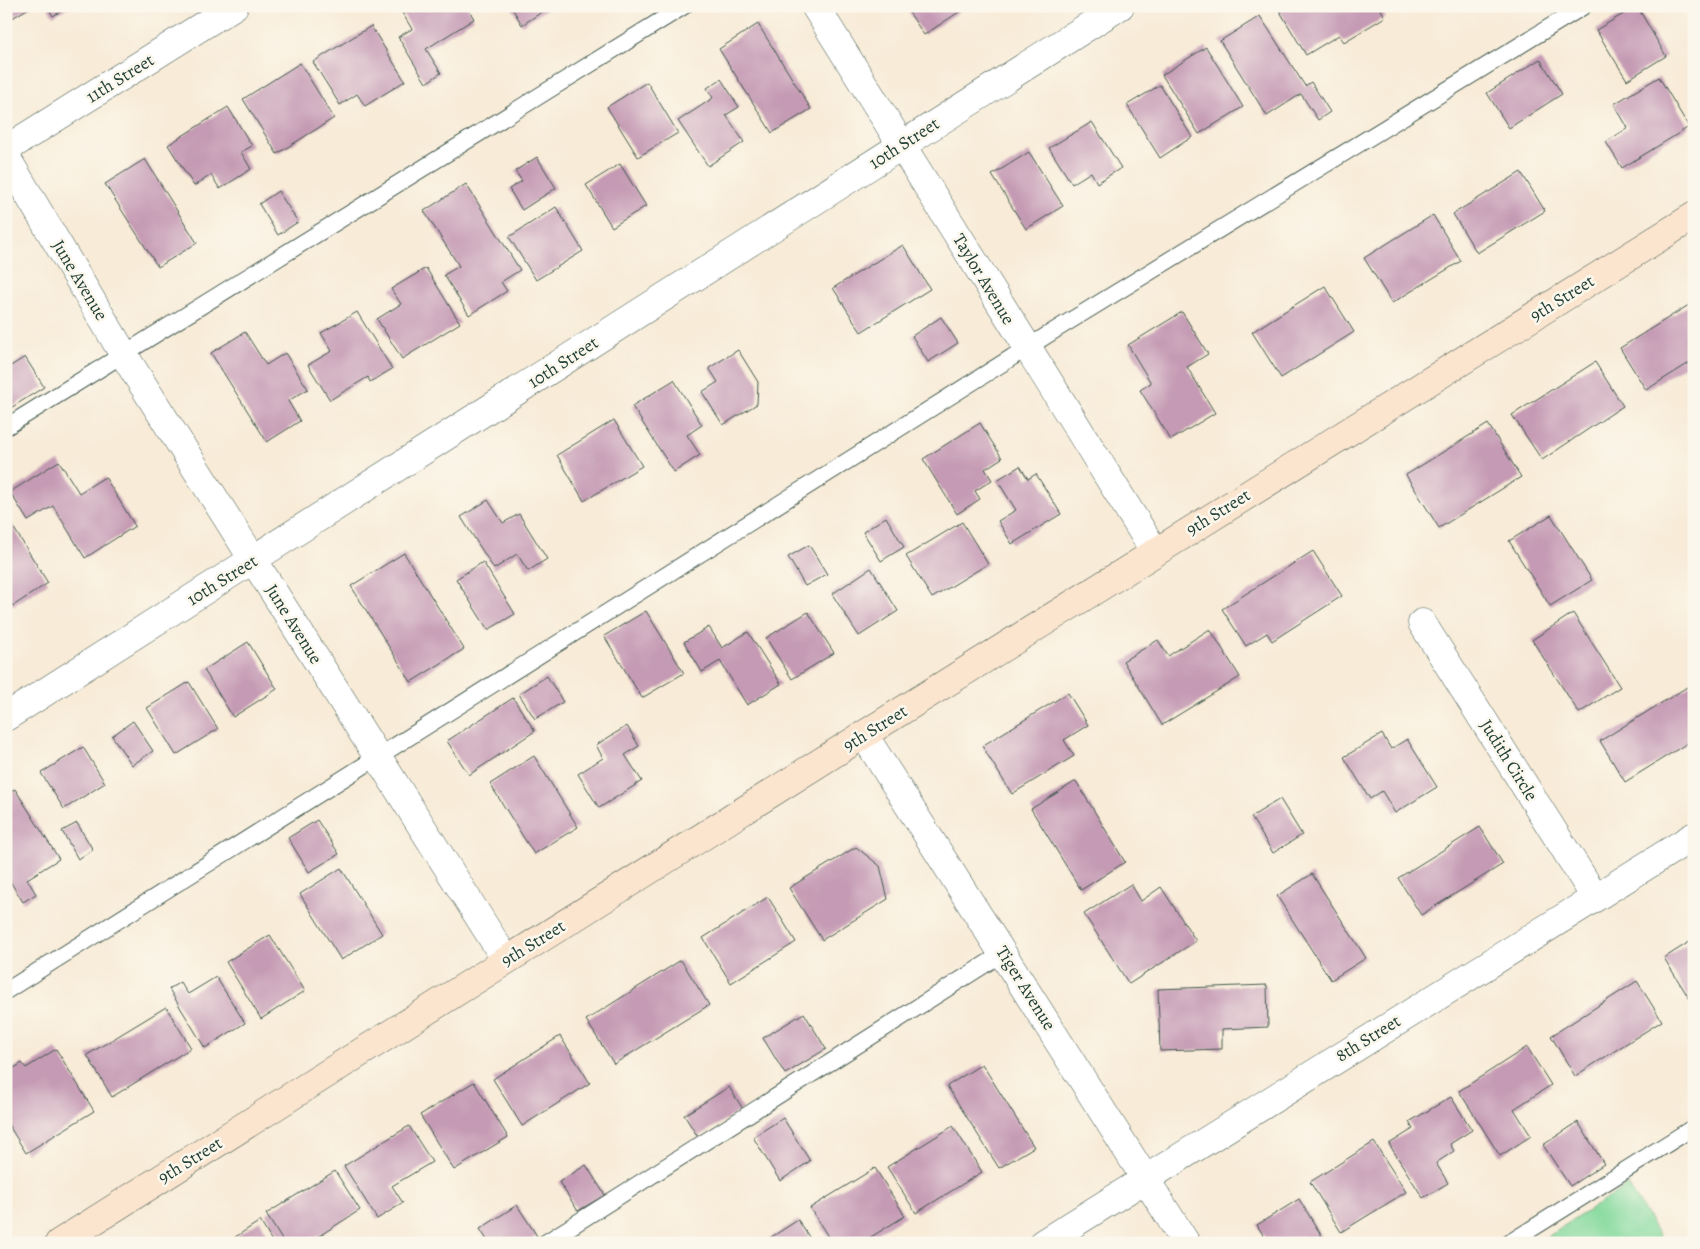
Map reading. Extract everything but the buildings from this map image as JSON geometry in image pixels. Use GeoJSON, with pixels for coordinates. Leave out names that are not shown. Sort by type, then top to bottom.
{"type":"FeatureCollection","features":[{"type":"Feature","properties":{"kind":"street","name":"11th Street"},"geometry":{"type":"LineString","coordinates":[[6,149],[234,6]]}},
{"type":"Feature","properties":{"kind":"street","name":"Taylor Avenue"},"geometry":{"type":"LineString","coordinates":[[815,6],[1026,348],[1155,552]]}},
{"type":"Feature","properties":{"kind":"street","name":"10th Street"},"geometry":{"type":"LineString","coordinates":[[6,717],[1120,6]]}},
{"type":"Feature","properties":{"kind":"street","name":"June Avenue"},"geometry":{"type":"LineString","coordinates":[[6,157],[124,355],[506,960]]}},
{"type":"Feature","properties":{"kind":"street","name":"9th Street"},"geometry":{"type":"LineString","coordinates":[[59,1243],[1155,552],[1694,216]]}},
{"type":"Feature","properties":{"kind":"street","name":"Judith Circle"},"geometry":{"type":"LineString","coordinates":[[1422,623],[1595,897]]}},
{"type":"Feature","properties":{"kind":"street","name":"Tiger Avenue"},"geometry":{"type":"LineString","coordinates":[[864,735],[1004,953],[1186,1243]]}},
{"type":"Feature","properties":{"kind":"street","name":"8th Street"},"geometry":{"type":"LineString","coordinates":[[1043,1243],[1145,1177],[1694,836]]}},
{"type":"Feature","properties":{"kind":"lane"},"geometry":{"type":"LineString","coordinates":[[6,427],[684,6]]}},
{"type":"Feature","properties":{"kind":"lane"},"geometry":{"type":"LineString","coordinates":[[6,991],[1026,348],[1584,6]]}},
{"type":"Feature","properties":{"kind":"lane"},"geometry":{"type":"LineString","coordinates":[[545,1243],[1004,953]]}},
{"type":"Feature","properties":{"kind":"lane"},"geometry":{"type":"LineString","coordinates":[[1509,1243],[1694,1127]]}},
{"type":"Feature","properties":{"kind":"green space"},"geometry":{"type":"Polygon","coordinates":[[[1628,1185],[1664,1243],[1537,1243],[1628,1185]]]}}]}
